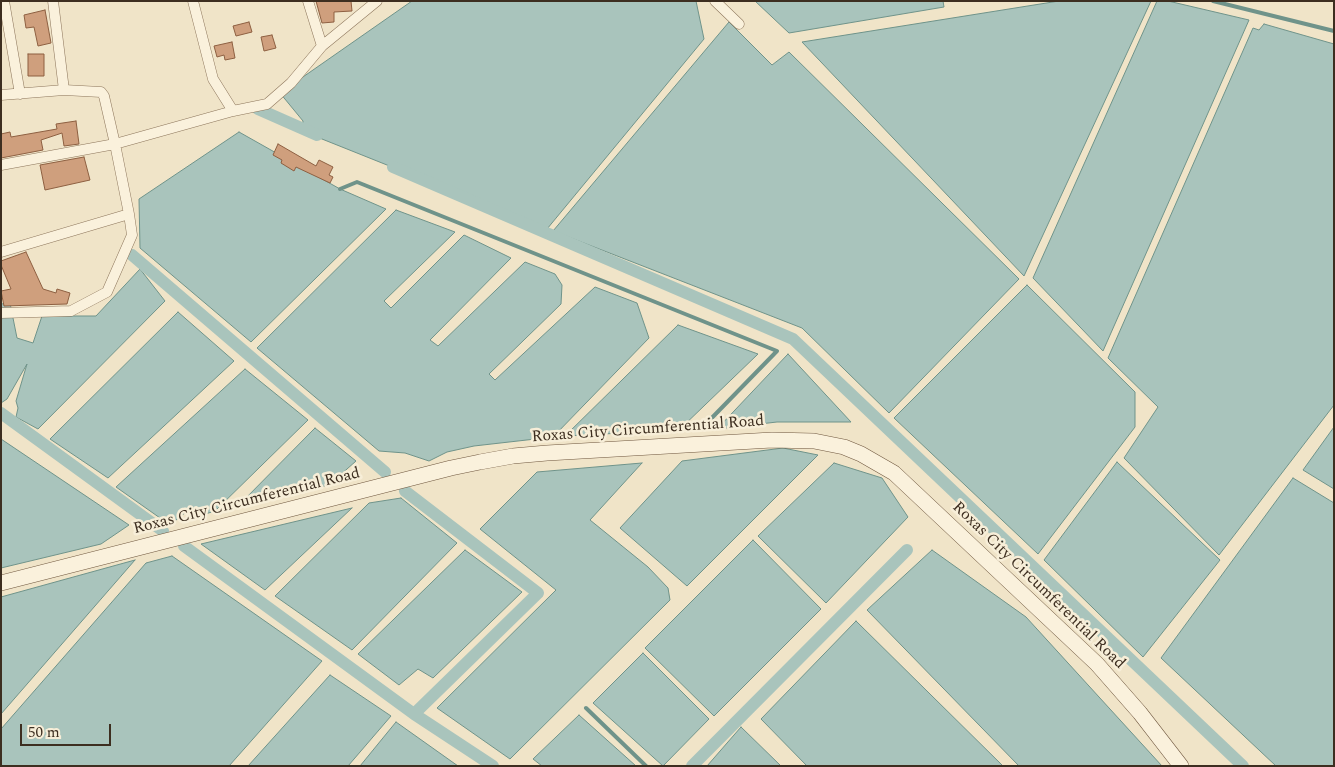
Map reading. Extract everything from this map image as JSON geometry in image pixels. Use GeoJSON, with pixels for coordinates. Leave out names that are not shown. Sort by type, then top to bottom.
{"type":"FeatureCollection","features":[{"type":"Feature","properties":{"kind":"main road","name":"Roxas City Circumferential Road"},"geometry":{"type":"LineString","coordinates":[[1,583],[451,468],[505,458],[547,453],[772,440],[814,441],[844,447],[861,454],[894,473],[1096,664],[1140,713],[1181,766]]}},
{"type":"Feature","properties":{"kind":"street"},"geometry":{"type":"LineString","coordinates":[[4,1],[20,94]]}},
{"type":"Feature","properties":{"kind":"street"},"geometry":{"type":"LineString","coordinates":[[53,1],[64,90]]}},
{"type":"Feature","properties":{"kind":"street"},"geometry":{"type":"LineString","coordinates":[[193,1],[213,79],[233,111]]}},
{"type":"Feature","properties":{"kind":"street"},"geometry":{"type":"LineString","coordinates":[[308,1],[322,46]]}},
{"type":"Feature","properties":{"kind":"street"},"geometry":{"type":"LineString","coordinates":[[1,165],[115,144],[233,111],[267,104],[291,83],[322,46],[377,1]]}},
{"type":"Feature","properties":{"kind":"street"},"geometry":{"type":"LineString","coordinates":[[715,1],[739,24]]}},
{"type":"Feature","properties":{"kind":"street"},"geometry":{"type":"LineString","coordinates":[[1,95],[64,90],[101,92],[104,96],[115,144],[132,235],[107,292],[71,310],[1,313]]}},
{"type":"Feature","properties":{"kind":"street"},"geometry":{"type":"LineString","coordinates":[[1,252],[129,214]]}},
{"type":"Feature","properties":{"kind":"water"},"geometry":{"type":"Polygon","coordinates":[[[412,1],[696,1],[704,39],[547,229],[302,131],[303,121],[280,93],[412,1]]]}},
{"type":"Feature","properties":{"kind":"water"},"geometry":{"type":"Polygon","coordinates":[[[755,1],[943,1],[944,7],[789,33],[755,1]]]}},
{"type":"Feature","properties":{"kind":"water"},"geometry":{"type":"Polygon","coordinates":[[[1059,1],[1151,1],[1024,276],[802,42],[1059,1]]]}},
{"type":"Feature","properties":{"kind":"water"},"geometry":{"type":"Polygon","coordinates":[[[1157,1],[1168,1],[1249,20],[1103,351],[1033,278],[1157,1]]]}},
{"type":"Feature","properties":{"kind":"water"},"geometry":{"type":"Polygon","coordinates":[[[729,22],[772,65],[789,52],[1019,279],[889,413],[802,328],[553,231],[729,22]]]}},
{"type":"Feature","properties":{"kind":"water"},"geometry":{"type":"Polygon","coordinates":[[[1264,24],[1334,44],[1334,405],[1219,555],[1124,458],[1158,407],[1108,358],[1253,28],[1259,30],[1264,24]]]}},
{"type":"Feature","properties":{"kind":"water"},"geometry":{"type":"Polygon","coordinates":[[[239,132],[340,189],[386,209],[251,342],[140,248],[139,199],[239,132]]]}},
{"type":"Feature","properties":{"kind":"water"},"geometry":{"type":"Polygon","coordinates":[[[396,210],[455,232],[384,301],[391,308],[464,235],[511,258],[430,340],[438,346],[525,262],[555,274],[562,285],[561,304],[489,374],[495,380],[595,287],[637,303],[649,338],[553,437],[474,446],[447,452],[429,461],[405,453],[379,451],[257,348],[396,210]]]}},
{"type":"Feature","properties":{"kind":"water"},"geometry":{"type":"Polygon","coordinates":[[[140,269],[165,301],[38,429],[16,417],[18,408],[16,401],[27,364],[7,399],[1,403],[1,304],[10,303],[17,338],[33,343],[42,316],[96,316],[140,269]]]}},
{"type":"Feature","properties":{"kind":"water"},"geometry":{"type":"Polygon","coordinates":[[[1027,285],[1135,392],[1135,427],[1038,554],[894,418],[1027,285]]]}},
{"type":"Feature","properties":{"kind":"water"},"geometry":{"type":"Polygon","coordinates":[[[178,312],[234,361],[108,478],[50,439],[178,312]]]}},
{"type":"Feature","properties":{"kind":"water"},"geometry":{"type":"Polygon","coordinates":[[[678,325],[758,354],[679,430],[565,436],[678,325]]]}},
{"type":"Feature","properties":{"kind":"water"},"geometry":{"type":"Polygon","coordinates":[[[788,354],[851,422],[777,422],[717,429],[788,354]]]}},
{"type":"Feature","properties":{"kind":"water"},"geometry":{"type":"Polygon","coordinates":[[[245,369],[308,420],[215,511],[202,515],[192,507],[170,525],[116,487],[245,369]]]}},
{"type":"Feature","properties":{"kind":"water"},"geometry":{"type":"Polygon","coordinates":[[[1334,427],[1334,489],[1303,470],[1334,427]]]}},
{"type":"Feature","properties":{"kind":"water"},"geometry":{"type":"Polygon","coordinates":[[[315,428],[356,461],[329,485],[239,505],[315,428]]]}},
{"type":"Feature","properties":{"kind":"water"},"geometry":{"type":"Polygon","coordinates":[[[1,439],[129,525],[101,544],[1,568],[1,439]]]}},
{"type":"Feature","properties":{"kind":"water"},"geometry":{"type":"Polygon","coordinates":[[[783,448],[818,455],[687,586],[620,528],[682,461],[783,448]]]}},
{"type":"Feature","properties":{"kind":"water"},"geometry":{"type":"Polygon","coordinates":[[[1117,462],[1220,560],[1143,657],[1044,560],[1117,462]]]}},
{"type":"Feature","properties":{"kind":"water"},"geometry":{"type":"Polygon","coordinates":[[[642,463],[590,520],[648,567],[668,588],[670,600],[510,759],[437,708],[556,590],[480,529],[537,472],[642,463]]]}},
{"type":"Feature","properties":{"kind":"water"},"geometry":{"type":"Polygon","coordinates":[[[834,463],[882,478],[908,517],[826,603],[758,536],[834,463]]]}},
{"type":"Feature","properties":{"kind":"water"},"geometry":{"type":"Polygon","coordinates":[[[1293,478],[1334,503],[1334,766],[1276,766],[1161,658],[1293,478]]]}},
{"type":"Feature","properties":{"kind":"water"},"geometry":{"type":"Polygon","coordinates":[[[401,498],[457,543],[352,650],[275,596],[369,503],[401,498]]]}},
{"type":"Feature","properties":{"kind":"water"},"geometry":{"type":"Polygon","coordinates":[[[352,508],[265,590],[201,544],[352,508]]]}},
{"type":"Feature","properties":{"kind":"water"},"geometry":{"type":"Polygon","coordinates":[[[753,540],[821,609],[714,716],[645,648],[753,540]]]}},
{"type":"Feature","properties":{"kind":"water"},"geometry":{"type":"Polygon","coordinates":[[[465,550],[522,592],[433,678],[418,669],[399,685],[358,654],[465,550]]]}},
{"type":"Feature","properties":{"kind":"water"},"geometry":{"type":"Polygon","coordinates":[[[932,550],[1026,617],[1162,766],[1019,766],[867,610],[932,550]]]}},
{"type":"Feature","properties":{"kind":"water"},"geometry":{"type":"Polygon","coordinates":[[[172,556],[322,661],[229,766],[1,766],[1,729],[146,563],[172,556]]]}},
{"type":"Feature","properties":{"kind":"water"},"geometry":{"type":"Polygon","coordinates":[[[135,560],[1,714],[1,597],[135,560]]]}},
{"type":"Feature","properties":{"kind":"water"},"geometry":{"type":"Polygon","coordinates":[[[856,621],[1003,766],[807,766],[761,719],[856,621]]]}},
{"type":"Feature","properties":{"kind":"water"},"geometry":{"type":"Polygon","coordinates":[[[643,653],[709,719],[663,766],[593,703],[643,653]]]}},
{"type":"Feature","properties":{"kind":"water"},"geometry":{"type":"Polygon","coordinates":[[[330,675],[391,716],[348,766],[248,766],[330,675]]]}},
{"type":"Feature","properties":{"kind":"water"},"geometry":{"type":"Polygon","coordinates":[[[579,715],[636,766],[542,766],[533,759],[579,715]]]}},
{"type":"Feature","properties":{"kind":"water"},"geometry":{"type":"Polygon","coordinates":[[[396,722],[458,766],[360,766],[396,722]]]}},
{"type":"Feature","properties":{"kind":"water"},"geometry":{"type":"Polygon","coordinates":[[[741,727],[781,766],[707,766],[741,727]]]}},
{"type":"Feature","properties":{"kind":"building"},"geometry":{"type":"Polygon","coordinates":[[[316,1],[351,1],[352,11],[334,12],[334,22],[322,23],[316,1]]]}},
{"type":"Feature","properties":{"kind":"building"},"geometry":{"type":"Polygon","coordinates":[[[45,10],[51,43],[38,46],[34,27],[26,28],[24,15],[45,10]]]}},
{"type":"Feature","properties":{"kind":"building"},"geometry":{"type":"Polygon","coordinates":[[[249,22],[252,32],[236,36],[233,26],[249,22]]]}},
{"type":"Feature","properties":{"kind":"building"},"geometry":{"type":"Polygon","coordinates":[[[272,35],[276,48],[264,51],[261,37],[272,35]]]}},
{"type":"Feature","properties":{"kind":"building"},"geometry":{"type":"Polygon","coordinates":[[[232,42],[235,58],[225,60],[224,55],[217,57],[214,46],[232,42]]]}},
{"type":"Feature","properties":{"kind":"building"},"geometry":{"type":"Polygon","coordinates":[[[28,54],[44,54],[44,76],[28,76],[28,54]]]}},
{"type":"Feature","properties":{"kind":"building"},"geometry":{"type":"Polygon","coordinates":[[[76,121],[79,144],[64,146],[62,133],[41,140],[43,150],[1,158],[1,134],[10,132],[11,137],[57,129],[56,124],[76,121]]]}},
{"type":"Feature","properties":{"kind":"building"},"geometry":{"type":"Polygon","coordinates":[[[278,144],[316,166],[319,160],[333,167],[329,175],[333,177],[330,183],[296,167],[294,171],[281,163],[282,160],[273,155],[278,144]]]}},
{"type":"Feature","properties":{"kind":"building"},"geometry":{"type":"Polygon","coordinates":[[[84,157],[90,180],[45,190],[40,165],[84,157]]]}},
{"type":"Feature","properties":{"kind":"building"},"geometry":{"type":"Polygon","coordinates":[[[26,252],[43,289],[56,293],[57,289],[70,293],[67,304],[4,306],[1,291],[11,289],[1,261],[26,252]]]}},
{"type":"Feature","properties":{"kind":"waterway"},"geometry":{"type":"LineString","coordinates":[[1213,1],[1334,31]]}},
{"type":"Feature","properties":{"kind":"waterway"},"geometry":{"type":"LineString","coordinates":[[258,109],[317,135]]}},
{"type":"Feature","properties":{"kind":"waterway"},"geometry":{"type":"LineString","coordinates":[[393,167],[793,339],[1243,766]]}},
{"type":"Feature","properties":{"kind":"waterway"},"geometry":{"type":"LineString","coordinates":[[340,189],[357,182],[777,351],[701,429]]}},
{"type":"Feature","properties":{"kind":"waterway"},"geometry":{"type":"LineString","coordinates":[[132,255],[385,472]]}},
{"type":"Feature","properties":{"kind":"waterway"},"geometry":{"type":"LineString","coordinates":[[1,413],[163,531]]}},
{"type":"Feature","properties":{"kind":"waterway"},"geometry":{"type":"LineString","coordinates":[[405,491],[538,593],[414,714]]}},
{"type":"Feature","properties":{"kind":"waterway"},"geometry":{"type":"LineString","coordinates":[[184,546],[414,714],[493,766]]}},
{"type":"Feature","properties":{"kind":"waterway"},"geometry":{"type":"LineString","coordinates":[[692,766],[907,550]]}},
{"type":"Feature","properties":{"kind":"waterway"},"geometry":{"type":"LineString","coordinates":[[586,708],[646,766]]}}]}
